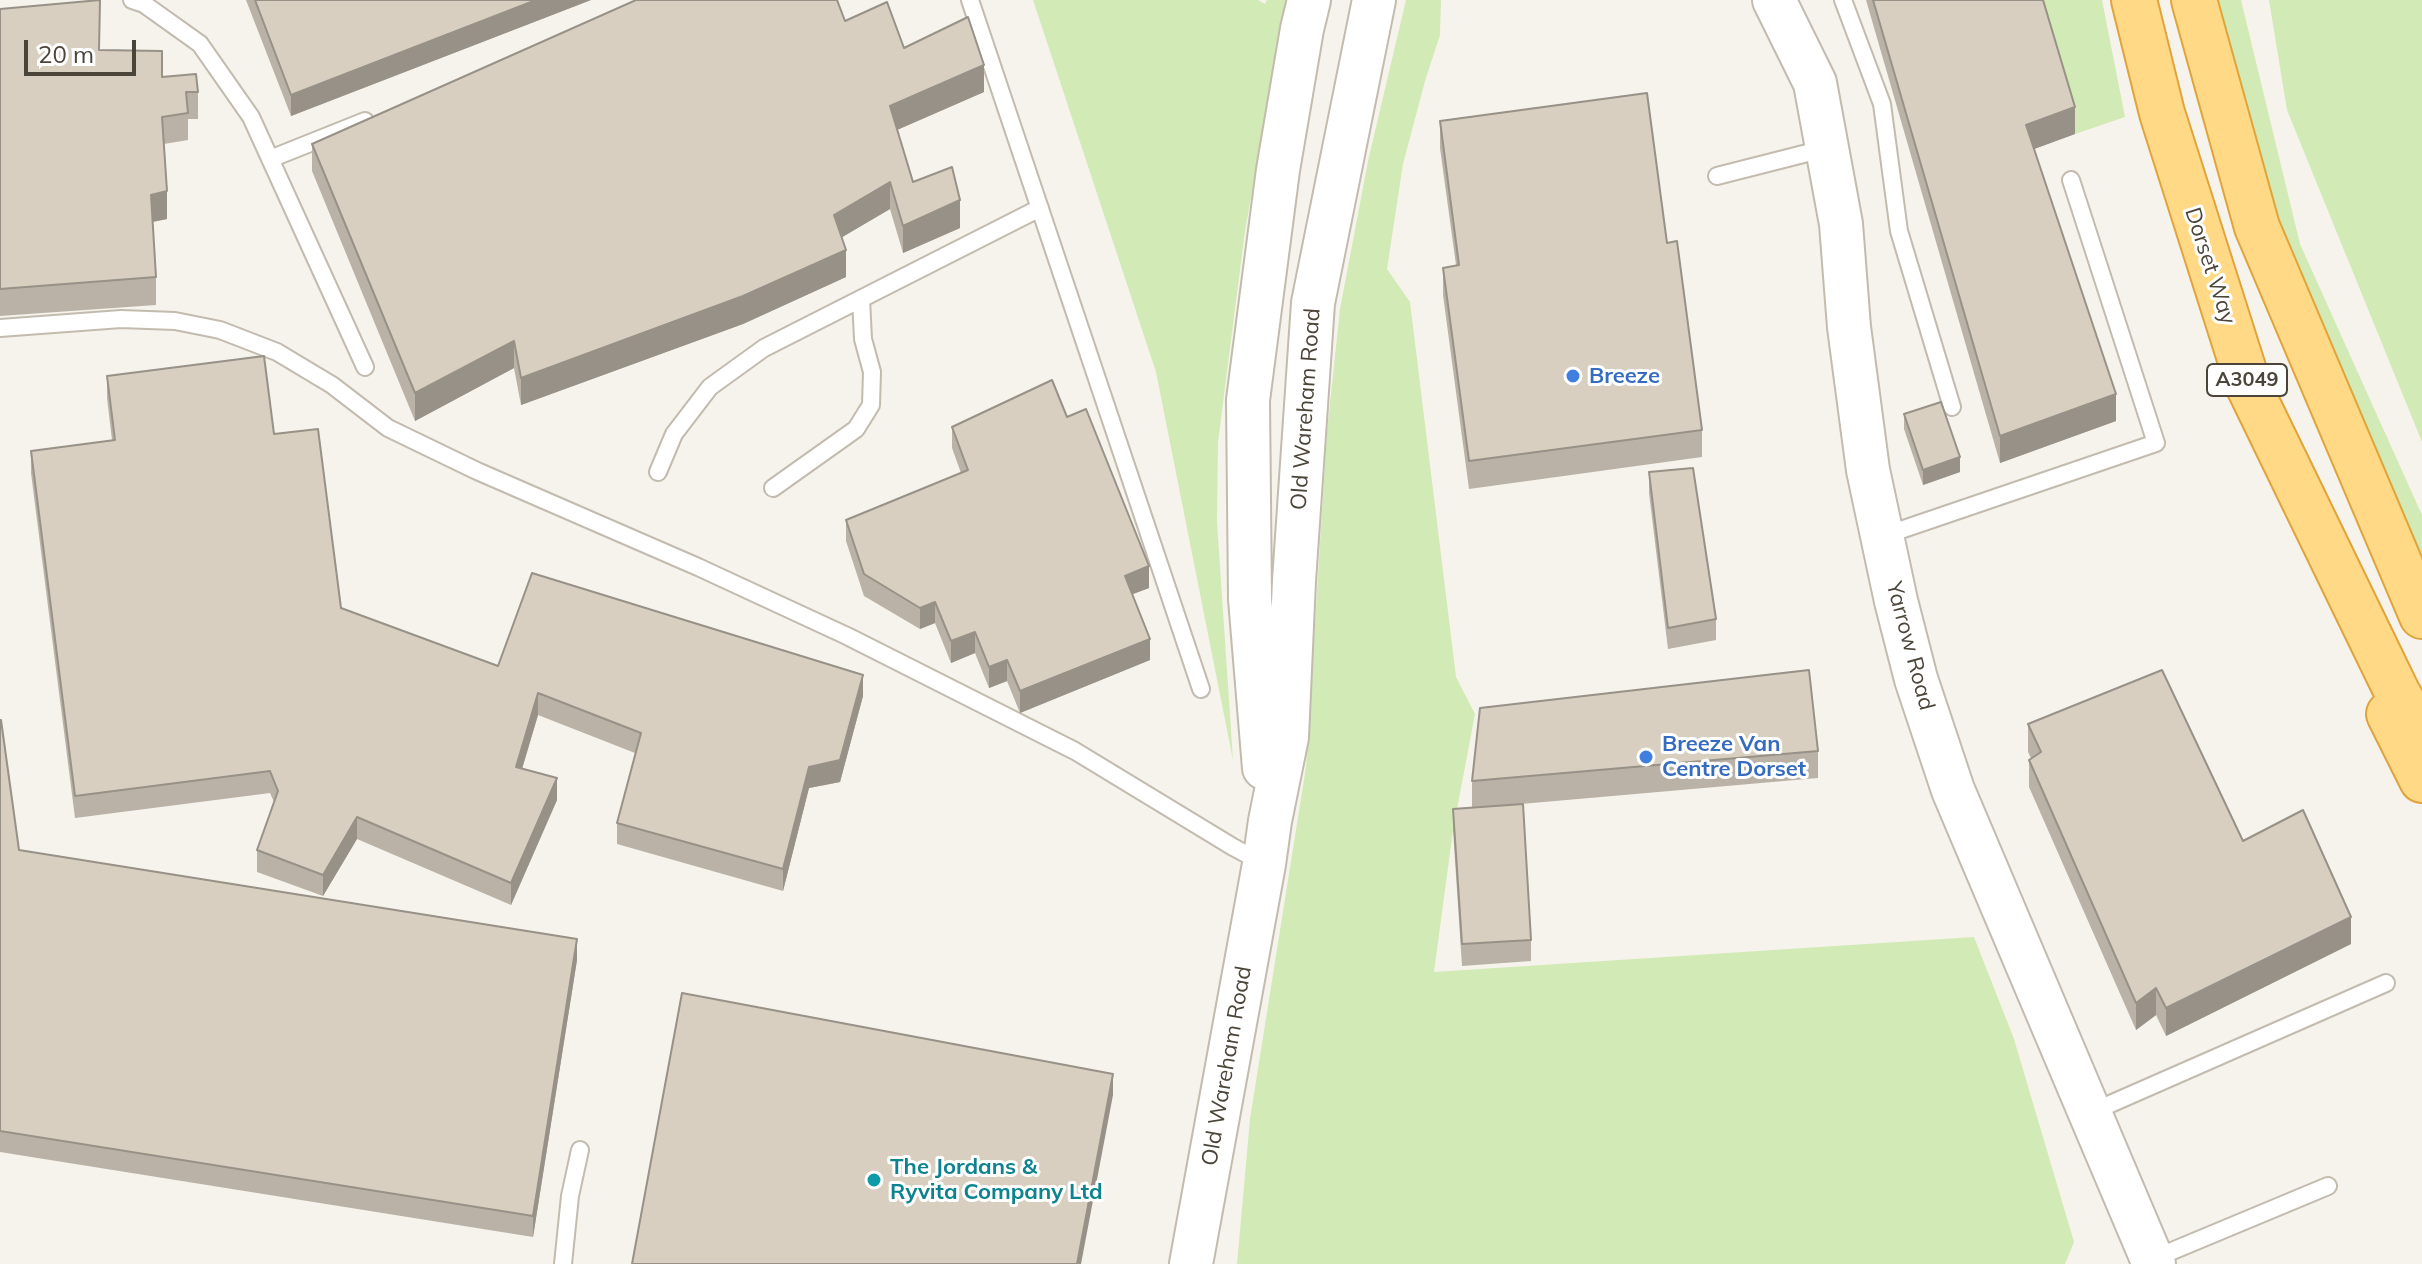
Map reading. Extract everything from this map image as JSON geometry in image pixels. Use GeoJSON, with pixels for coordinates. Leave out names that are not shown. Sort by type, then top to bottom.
{"type":"FeatureCollection","features":[{"type":"Feature","properties":{"kind":"highway","name":"Dorset Way"},"geometry":{"type":"LineString","coordinates":[[2134,0],[2162,113],[2249,387],[2370,637],[2422,736]]}},
{"type":"Feature","properties":{"kind":"highway","name":"A3049"},"geometry":{"type":"LineString","coordinates":[[2194,0],[2257,227],[2422,616]]}},
{"type":"Feature","properties":{"kind":"highway"},"geometry":{"type":"LineString","coordinates":[[2370,637],[2390,718],[2422,780]]}},
{"type":"Feature","properties":{"kind":"street","name":"Old Wareham Road"},"geometry":{"type":"LineString","coordinates":[[1270,821],[1250,599],[1248,400],[1276,185],[1309,0]]}},
{"type":"Feature","properties":{"kind":"street","name":"Old Wareham Road"},"geometry":{"type":"LineString","coordinates":[[1191,1264],[1287,737],[1313,303],[1374,0]]}},
{"type":"Feature","properties":{"kind":"street","name":"Yarrow Road"},"geometry":{"type":"LineString","coordinates":[[1774,0],[1815,83],[1841,224],[1849,327],[1868,470],[1916,679],[1953,790],[2153,1262]]}},
{"type":"Feature","properties":{"kind":"lane"},"geometry":{"type":"LineString","coordinates":[[132,0],[144,4],[200,44],[251,117],[365,367]]}},
{"type":"Feature","properties":{"kind":"lane"},"geometry":{"type":"LineString","coordinates":[[970,0],[1201,689]]}},
{"type":"Feature","properties":{"kind":"lane"},"geometry":{"type":"LineString","coordinates":[[1843,0],[1882,104],[1899,231],[1952,407]]}},
{"type":"Feature","properties":{"kind":"lane"},"geometry":{"type":"LineString","coordinates":[[270,159],[373,118]]}},
{"type":"Feature","properties":{"kind":"lane"},"geometry":{"type":"LineString","coordinates":[[1717,176],[1827,148]]}},
{"type":"Feature","properties":{"kind":"lane"},"geometry":{"type":"LineString","coordinates":[[1883,536],[2156,443],[2071,180]]}},
{"type":"Feature","properties":{"kind":"lane"},"geometry":{"type":"LineString","coordinates":[[658,472],[674,434],[710,387],[764,348],[1040,208]]}},
{"type":"Feature","properties":{"kind":"lane"},"geometry":{"type":"LineString","coordinates":[[773,488],[856,429],[871,405],[872,372],[863,339],[861,299]]}},
{"type":"Feature","properties":{"kind":"lane"},"geometry":{"type":"LineString","coordinates":[[0,328],[121,319],[175,321],[220,330],[277,352],[332,385],[388,428],[477,471],[847,636],[1075,751],[1264,864]]}},
{"type":"Feature","properties":{"kind":"lane"},"geometry":{"type":"LineString","coordinates":[[2090,1113],[2386,983]]}},
{"type":"Feature","properties":{"kind":"lane"},"geometry":{"type":"LineString","coordinates":[[563,1264],[570,1196],[580,1150]]}},
{"type":"Feature","properties":{"kind":"lane"},"geometry":{"type":"LineString","coordinates":[[2153,1262],[2328,1186]]}},
{"type":"Feature","properties":{"kind":"green space"},"geometry":{"type":"Polygon","coordinates":[[[1033,0],[1258,0],[1265,4],[1267,0],[1286,0],[1245,231],[1218,442],[1217,522],[1233,760],[1156,372],[1033,0]]]}},
{"type":"Feature","properties":{"kind":"green space"},"geometry":{"type":"Polygon","coordinates":[[[1406,0],[1441,0],[1440,35],[1403,164],[1387,269],[1410,302],[1456,677],[1475,714],[1453,830],[1434,972],[1974,937],[2014,1039],[2074,1242],[2065,1264],[1237,1264],[1250,1119],[1306,767],[1327,432],[1340,309],[1368,161],[1406,0]]]}},
{"type":"Feature","properties":{"kind":"green space"},"geometry":{"type":"Polygon","coordinates":[[[2035,0],[2102,0],[2125,117],[2075,134],[2035,0]]]}},
{"type":"Feature","properties":{"kind":"green space"},"geometry":{"type":"Polygon","coordinates":[[[2194,0],[2241,0],[2300,244],[2422,515],[2422,616],[2194,0]]]}},
{"type":"Feature","properties":{"kind":"green space"},"geometry":{"type":"Polygon","coordinates":[[[2269,0],[2422,0],[2422,442],[2287,110],[2269,0]]]}},
{"type":"Feature","properties":{"kind":"building"},"geometry":{"type":"Polygon","coordinates":[[[100,0],[99,50],[162,51],[162,77],[196,74],[198,92],[186,92],[188,113],[162,117],[167,191],[151,195],[156,277],[0,289],[0,9],[100,0]]]}},
{"type":"Feature","properties":{"kind":"building"},"geometry":{"type":"Polygon","coordinates":[[[255,0],[536,0],[291,95],[255,0]]]}},
{"type":"Feature","properties":{"kind":"building"},"geometry":{"type":"Polygon","coordinates":[[[636,0],[837,0],[845,21],[887,2],[904,48],[968,17],[984,65],[890,106],[913,182],[952,167],[960,200],[903,226],[890,182],[834,215],[846,250],[743,296],[521,378],[514,341],[415,393],[312,144],[636,0]]]}},
{"type":"Feature","properties":{"kind":"building"},"geometry":{"type":"Polygon","coordinates":[[[1873,0],[2043,0],[2075,107],[2026,125],[2116,394],[2000,436],[1873,0]]]}},
{"type":"Feature","properties":{"kind":"building","name":"Breeze"},"geometry":{"type":"Polygon","coordinates":[[[1647,93],[1667,243],[1677,241],[1702,430],[1469,461],[1443,268],[1459,265],[1440,121],[1647,93]]]}},
{"type":"Feature","properties":{"kind":"building"},"geometry":{"type":"Polygon","coordinates":[[[264,356],[274,434],[318,429],[341,608],[498,666],[532,573],[863,675],[840,760],[809,767],[783,869],[617,823],[641,733],[538,693],[516,767],[557,778],[511,883],[357,817],[323,875],[257,850],[278,791],[270,771],[75,796],[31,451],[115,440],[107,376],[264,356]]]}},
{"type":"Feature","properties":{"kind":"building"},"geometry":{"type":"Polygon","coordinates":[[[1052,380],[1067,417],[1086,409],[1149,566],[1125,576],[1150,639],[1020,691],[1007,660],[989,667],[975,632],[951,641],[935,602],[920,608],[864,574],[846,520],[968,470],[952,427],[1052,380]]]}},
{"type":"Feature","properties":{"kind":"building"},"geometry":{"type":"Polygon","coordinates":[[[1941,402],[1960,457],[1923,470],[1904,414],[1941,402]]]}},
{"type":"Feature","properties":{"kind":"building"},"geometry":{"type":"Polygon","coordinates":[[[1693,468],[1716,619],[1668,628],[1649,472],[1693,468]]]}},
{"type":"Feature","properties":{"kind":"building","name":"Breeze Van Centre Dorset"},"geometry":{"type":"Polygon","coordinates":[[[1809,670],[1818,751],[1472,781],[1480,708],[1809,670]]]}},
{"type":"Feature","properties":{"kind":"building"},"geometry":{"type":"Polygon","coordinates":[[[2162,670],[2243,841],[2303,810],[2351,917],[2166,1008],[2156,988],[2136,1003],[2029,760],[2041,752],[2028,724],[2162,670]]]}},
{"type":"Feature","properties":{"kind":"building"},"geometry":{"type":"Polygon","coordinates":[[[0,720],[19,850],[577,939],[533,1216],[0,1131],[0,720]]]}},
{"type":"Feature","properties":{"kind":"building"},"geometry":{"type":"Polygon","coordinates":[[[1523,804],[1531,940],[1462,944],[1453,809],[1523,804]]]}},
{"type":"Feature","properties":{"kind":"building","name":"The Jordans & Ryvita Company Ltd"},"geometry":{"type":"Polygon","coordinates":[[[682,993],[1113,1074],[1077,1264],[632,1264],[682,993]]]}},
{"type":"Feature","properties":{"kind":"place","name":"Breeze"},"geometry":{"type":"Point","coordinates":[1573,376]}},
{"type":"Feature","properties":{"kind":"place","name":"Breeze Van Centre Dorset"},"geometry":{"type":"Point","coordinates":[1646,757]}},
{"type":"Feature","properties":{"kind":"place","name":"The Jordans & Ryvita Company Ltd"},"geometry":{"type":"Point","coordinates":[874,1180]}}]}
